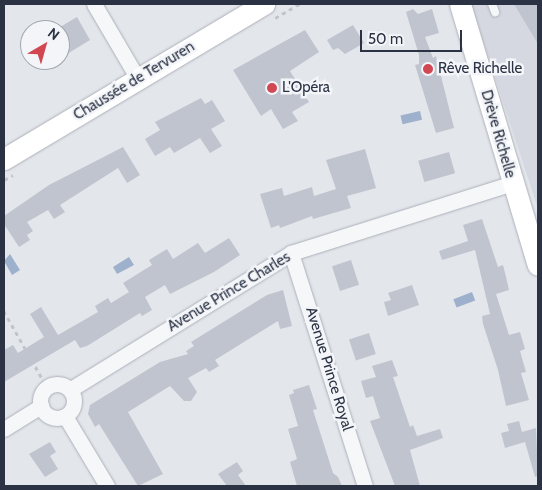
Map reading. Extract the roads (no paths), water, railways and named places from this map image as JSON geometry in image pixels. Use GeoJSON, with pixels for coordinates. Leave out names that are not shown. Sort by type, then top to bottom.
{"type":"FeatureCollection","features":[{"type":"Feature","properties":{"kind":"main road","name":"Chaussée de Tervuren"},"geometry":{"type":"LineString","coordinates":[[4,159],[264,4]]}},
{"type":"Feature","properties":{"kind":"main road","name":"Drève Richelle"},"geometry":{"type":"LineString","coordinates":[[460,4],[538,265]]}},
{"type":"Feature","properties":{"kind":"street"},"geometry":{"type":"LineString","coordinates":[[94,4],[138,78]]}},
{"type":"Feature","properties":{"kind":"street","name":"Avenue Prince Charles"},"geometry":{"type":"LineString","coordinates":[[71,389],[291,253],[513,183]]}},
{"type":"Feature","properties":{"kind":"street","name":"Avenue Prince Royal"},"geometry":{"type":"LineString","coordinates":[[291,253],[365,486]]}},
{"type":"Feature","properties":{"kind":"street"},"geometry":{"type":"LineString","coordinates":[[58,383],[71,389],[75,402],[65,416],[49,416],[41,406],[41,396],[47,387],[58,383]]}},
{"type":"Feature","properties":{"kind":"street"},"geometry":{"type":"LineString","coordinates":[[4,429],[41,406]]}},
{"type":"Feature","properties":{"kind":"street"},"geometry":{"type":"LineString","coordinates":[[65,416],[107,486]]}},
{"type":"Feature","properties":{"kind":"lane"},"geometry":{"type":"LineString","coordinates":[[492,4],[494,12]]}},
{"type":"Feature","properties":{"kind":"water"},"geometry":{"type":"Polygon","coordinates":[[[420,111],[422,120],[403,124],[401,115],[420,111]]]}},
{"type":"Feature","properties":{"kind":"water"},"geometry":{"type":"Polygon","coordinates":[[[10,254],[20,270],[12,275],[4,261],[10,254]]]}},
{"type":"Feature","properties":{"kind":"water"},"geometry":{"type":"Polygon","coordinates":[[[129,257],[134,265],[117,274],[113,267],[129,257]]]}},
{"type":"Feature","properties":{"kind":"water"},"geometry":{"type":"Polygon","coordinates":[[[472,292],[475,300],[457,308],[453,299],[472,292]]]}},
{"type":"Feature","properties":{"kind":"place","name":"Rêve Richelle"},"geometry":{"type":"Point","coordinates":[428,69]}},
{"type":"Feature","properties":{"kind":"place","name":"L'Opéra"},"geometry":{"type":"Point","coordinates":[272,88]}}]}
